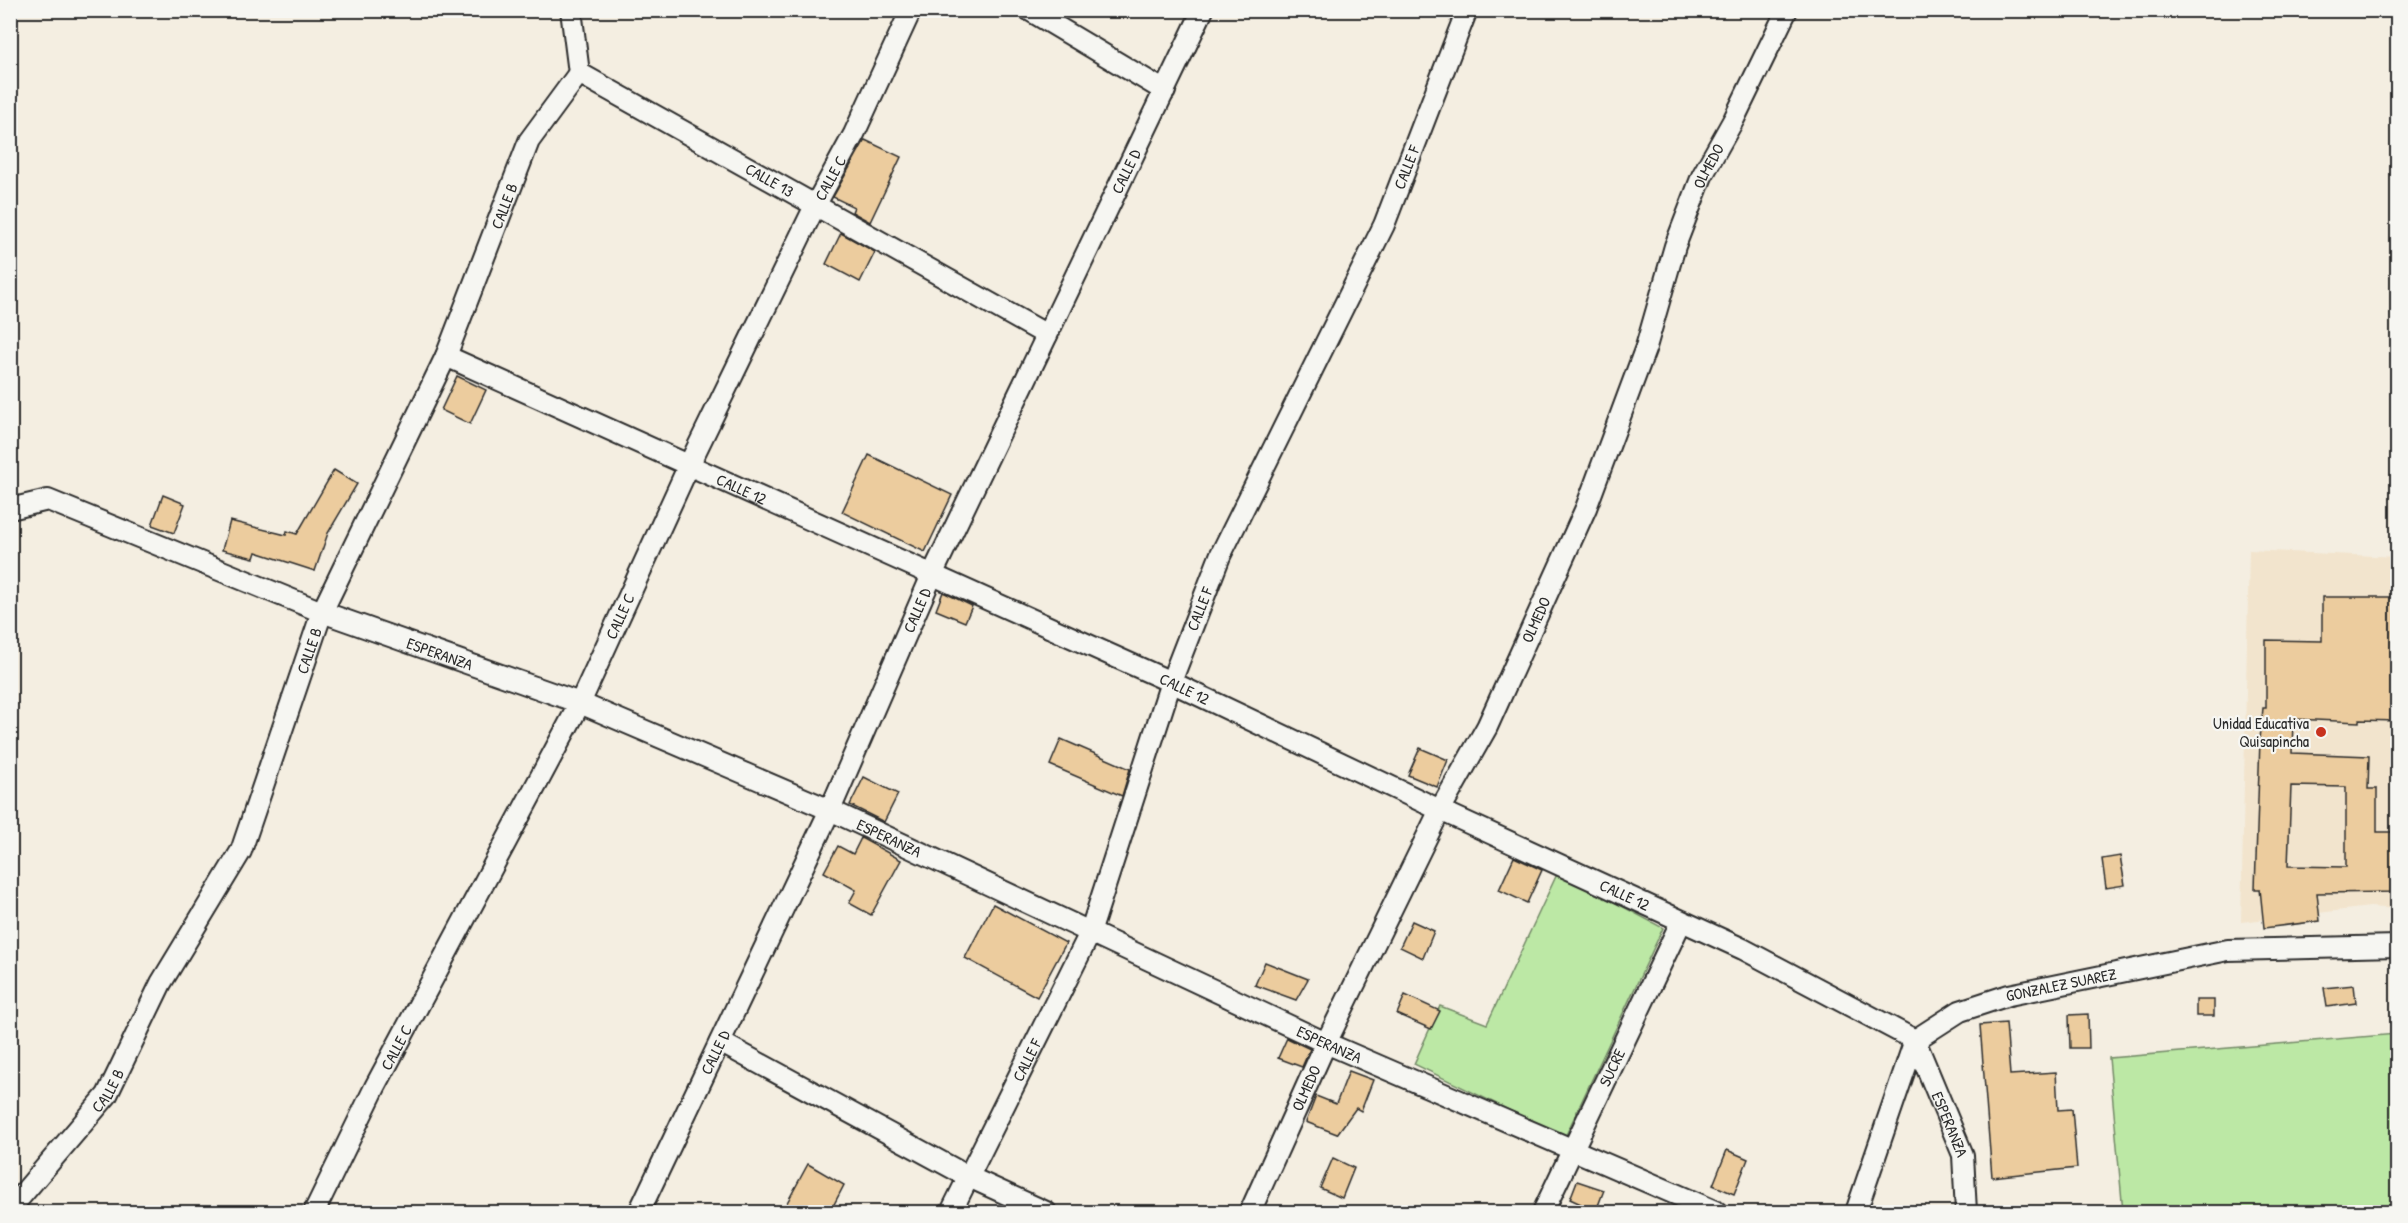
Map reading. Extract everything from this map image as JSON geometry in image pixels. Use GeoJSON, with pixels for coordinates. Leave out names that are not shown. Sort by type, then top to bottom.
{"type":"FeatureCollection","features":[{"type":"Feature","properties":{"kind":"street"},"geometry":{"type":"LineString","coordinates":[[571,10],[579,73]]}},
{"type":"Feature","properties":{"kind":"street","name":"CALLE C"},"geometry":{"type":"LineString","coordinates":[[314,1212],[375,1087],[580,703],[689,465],[816,204],[854,134],[911,10]]}},
{"type":"Feature","properties":{"kind":"street"},"geometry":{"type":"LineString","coordinates":[[1029,10],[1165,91]]}},
{"type":"Feature","properties":{"kind":"street","name":"CALLE D"},"geometry":{"type":"LineString","coordinates":[[639,1212],[830,810],[932,575],[1203,10]]}},
{"type":"Feature","properties":{"kind":"street","name":"CALLE F"},"geometry":{"type":"LineString","coordinates":[[951,1212],[1090,933],[1171,682],[1220,556],[1384,225],[1467,10]]}},
{"type":"Feature","properties":{"kind":"street","name":"OLMEDO"},"geometry":{"type":"LineString","coordinates":[[1250,1212],[1326,1043],[1440,810],[1487,727],[1586,508],[1646,347],[1675,246],[1702,176],[1734,119],[1787,10]]}},
{"type":"Feature","properties":{"kind":"street","name":"CALLE 13"},"geometry":{"type":"LineString","coordinates":[[579,73],[1047,335]]}},
{"type":"Feature","properties":{"kind":"street","name":"CALLE B"},"geometry":{"type":"LineString","coordinates":[[10,1209],[107,1095],[160,983],[241,851],[321,612],[446,356],[529,141],[579,73]]}},
{"type":"Feature","properties":{"kind":"street","name":"CALLE 12"},"geometry":{"type":"LineString","coordinates":[[446,356],[1171,682],[1743,950],[1915,1040]]}},
{"type":"Feature","properties":{"kind":"street","name":"ESPERANZA"},"geometry":{"type":"LineString","coordinates":[[10,509],[48,500],[321,612],[580,703],[830,810],[1326,1043],[1717,1212]]}},
{"type":"Feature","properties":{"kind":"street","name":"SUCRE"},"geometry":{"type":"LineString","coordinates":[[1543,1212],[1681,922]]}},
{"type":"Feature","properties":{"kind":"street","name":"GONZALEZ SUAREZ"},"geometry":{"type":"LineString","coordinates":[[1915,1040],[1960,1011],[2009,995],[2228,950],[2397,946]]}},
{"type":"Feature","properties":{"kind":"street"},"geometry":{"type":"LineString","coordinates":[[1856,1212],[1915,1040]]}},
{"type":"Feature","properties":{"kind":"street","name":"ESPERANZA"},"geometry":{"type":"LineString","coordinates":[[1915,1040],[1964,1155],[1966,1212]]}},
{"type":"Feature","properties":{"kind":"street"},"geometry":{"type":"LineString","coordinates":[[720,1042],[969,1177],[1046,1212]]}},
{"type":"Feature","properties":{"kind":"shaded area","name":"Unidad Educativa Quisapincha"},"geometry":{"type":"Polygon","coordinates":[[[2249,550],[2397,557],[2397,909],[2370,907],[2241,922],[2249,550]]]}},
{"type":"Feature","properties":{"kind":"green space"},"geometry":{"type":"Polygon","coordinates":[[[1558,872],[1663,928],[1565,1137],[1414,1064],[1440,1006],[1487,1024],[1558,872]]]}},
{"type":"Feature","properties":{"kind":"green space"},"geometry":{"type":"Polygon","coordinates":[[[2397,1034],[2397,1212],[2123,1212],[2109,1058],[2397,1034]]]}},
{"type":"Feature","properties":{"kind":"building"},"geometry":{"type":"Polygon","coordinates":[[[865,140],[901,157],[870,222],[852,212],[854,207],[833,197],[865,140]]]}},
{"type":"Feature","properties":{"kind":"building"},"geometry":{"type":"Polygon","coordinates":[[[841,233],[875,252],[860,282],[826,264],[841,233]]]}},
{"type":"Feature","properties":{"kind":"building"},"geometry":{"type":"Polygon","coordinates":[[[457,376],[486,390],[470,424],[441,410],[457,376]]]}},
{"type":"Feature","properties":{"kind":"building"},"geometry":{"type":"Polygon","coordinates":[[[869,455],[952,495],[925,552],[842,512],[869,455]]]}},
{"type":"Feature","properties":{"kind":"building"},"geometry":{"type":"Polygon","coordinates":[[[334,470],[357,484],[328,533],[315,571],[256,552],[254,558],[222,550],[230,521],[286,535],[287,531],[297,534],[334,470]]]}},
{"type":"Feature","properties":{"kind":"building"},"geometry":{"type":"Polygon","coordinates":[[[163,495],[185,504],[174,533],[152,525],[163,495]]]}},
{"type":"Feature","properties":{"kind":"building"},"geometry":{"type":"Polygon","coordinates":[[[943,592],[972,606],[965,622],[936,610],[943,592]]]}},
{"type":"Feature","properties":{"kind":"building"},"geometry":{"type":"Polygon","coordinates":[[[2322,597],[2397,597],[2397,721],[2293,719],[2292,753],[2369,756],[2368,789],[2377,789],[2377,832],[2397,832],[2397,892],[2317,893],[2320,921],[2264,928],[2260,889],[2255,889],[2260,740],[2263,708],[2266,708],[2266,640],[2322,641],[2322,597]],[[2291,786],[2288,866],[2346,867],[2346,787],[2291,786]]]}},
{"type":"Feature","properties":{"kind":"building"},"geometry":{"type":"Polygon","coordinates":[[[1061,739],[1130,769],[1122,796],[1050,765],[1061,739]]]}},
{"type":"Feature","properties":{"kind":"building"},"geometry":{"type":"Polygon","coordinates":[[[1420,748],[1448,760],[1437,787],[1408,775],[1420,748]]]}},
{"type":"Feature","properties":{"kind":"building"},"geometry":{"type":"Polygon","coordinates":[[[864,777],[898,794],[884,822],[850,805],[864,777]]]}},
{"type":"Feature","properties":{"kind":"building"},"geometry":{"type":"Polygon","coordinates":[[[861,838],[901,860],[871,915],[849,903],[856,890],[824,872],[838,846],[853,854],[861,838]]]}},
{"type":"Feature","properties":{"kind":"building"},"geometry":{"type":"Polygon","coordinates":[[[2120,856],[2125,885],[2106,888],[2102,859],[2120,856]]]}},
{"type":"Feature","properties":{"kind":"building"},"geometry":{"type":"Polygon","coordinates":[[[1514,857],[1542,870],[1527,903],[1499,890],[1514,857]]]}},
{"type":"Feature","properties":{"kind":"building"},"geometry":{"type":"Polygon","coordinates":[[[993,904],[1066,943],[1037,997],[965,958],[993,904]]]}},
{"type":"Feature","properties":{"kind":"building"},"geometry":{"type":"Polygon","coordinates":[[[1412,921],[1434,931],[1423,958],[1400,947],[1412,921]]]}},
{"type":"Feature","properties":{"kind":"building"},"geometry":{"type":"Polygon","coordinates":[[[1265,962],[1308,979],[1296,1000],[1255,985],[1265,962]]]}},
{"type":"Feature","properties":{"kind":"building"},"geometry":{"type":"Polygon","coordinates":[[[2354,985],[2356,1003],[2327,1007],[2324,988],[2354,985]]]}},
{"type":"Feature","properties":{"kind":"building"},"geometry":{"type":"Polygon","coordinates":[[[1405,995],[1440,1011],[1431,1029],[1397,1014],[1405,995]]]}},
{"type":"Feature","properties":{"kind":"building"},"geometry":{"type":"Polygon","coordinates":[[[2196,1000],[2214,1000],[2214,1016],[2196,1016],[2196,1000]]]}},
{"type":"Feature","properties":{"kind":"building"},"geometry":{"type":"Polygon","coordinates":[[[2088,1014],[2089,1048],[2070,1048],[2069,1015],[2088,1014]]]}},
{"type":"Feature","properties":{"kind":"building"},"geometry":{"type":"Polygon","coordinates":[[[2006,1023],[2010,1075],[2056,1072],[2058,1110],[2072,1109],[2077,1168],[1992,1177],[1980,1025],[2006,1023]]]}},
{"type":"Feature","properties":{"kind":"building"},"geometry":{"type":"Polygon","coordinates":[[[1287,1038],[1310,1049],[1302,1067],[1278,1058],[1287,1038]]]}},
{"type":"Feature","properties":{"kind":"building"},"geometry":{"type":"Polygon","coordinates":[[[1349,1071],[1373,1080],[1361,1111],[1356,1108],[1337,1134],[1306,1122],[1316,1096],[1336,1104],[1349,1071]]]}},
{"type":"Feature","properties":{"kind":"building"},"geometry":{"type":"Polygon","coordinates":[[[1727,1150],[1748,1159],[1734,1194],[1713,1185],[1727,1150]]]}},
{"type":"Feature","properties":{"kind":"building"},"geometry":{"type":"Polygon","coordinates":[[[1333,1158],[1354,1168],[1342,1198],[1320,1188],[1333,1158]]]}},
{"type":"Feature","properties":{"kind":"building"},"geometry":{"type":"Polygon","coordinates":[[[808,1164],[844,1185],[830,1212],[782,1212],[808,1164]]]}},
{"type":"Feature","properties":{"kind":"building"},"geometry":{"type":"Polygon","coordinates":[[[1577,1181],[1604,1190],[1596,1211],[1570,1199],[1577,1181]]]}},
{"type":"Feature","properties":{"kind":"place","name":"Unidad Educativa Quisapincha"},"geometry":{"type":"Point","coordinates":[2321,732]}}]}
